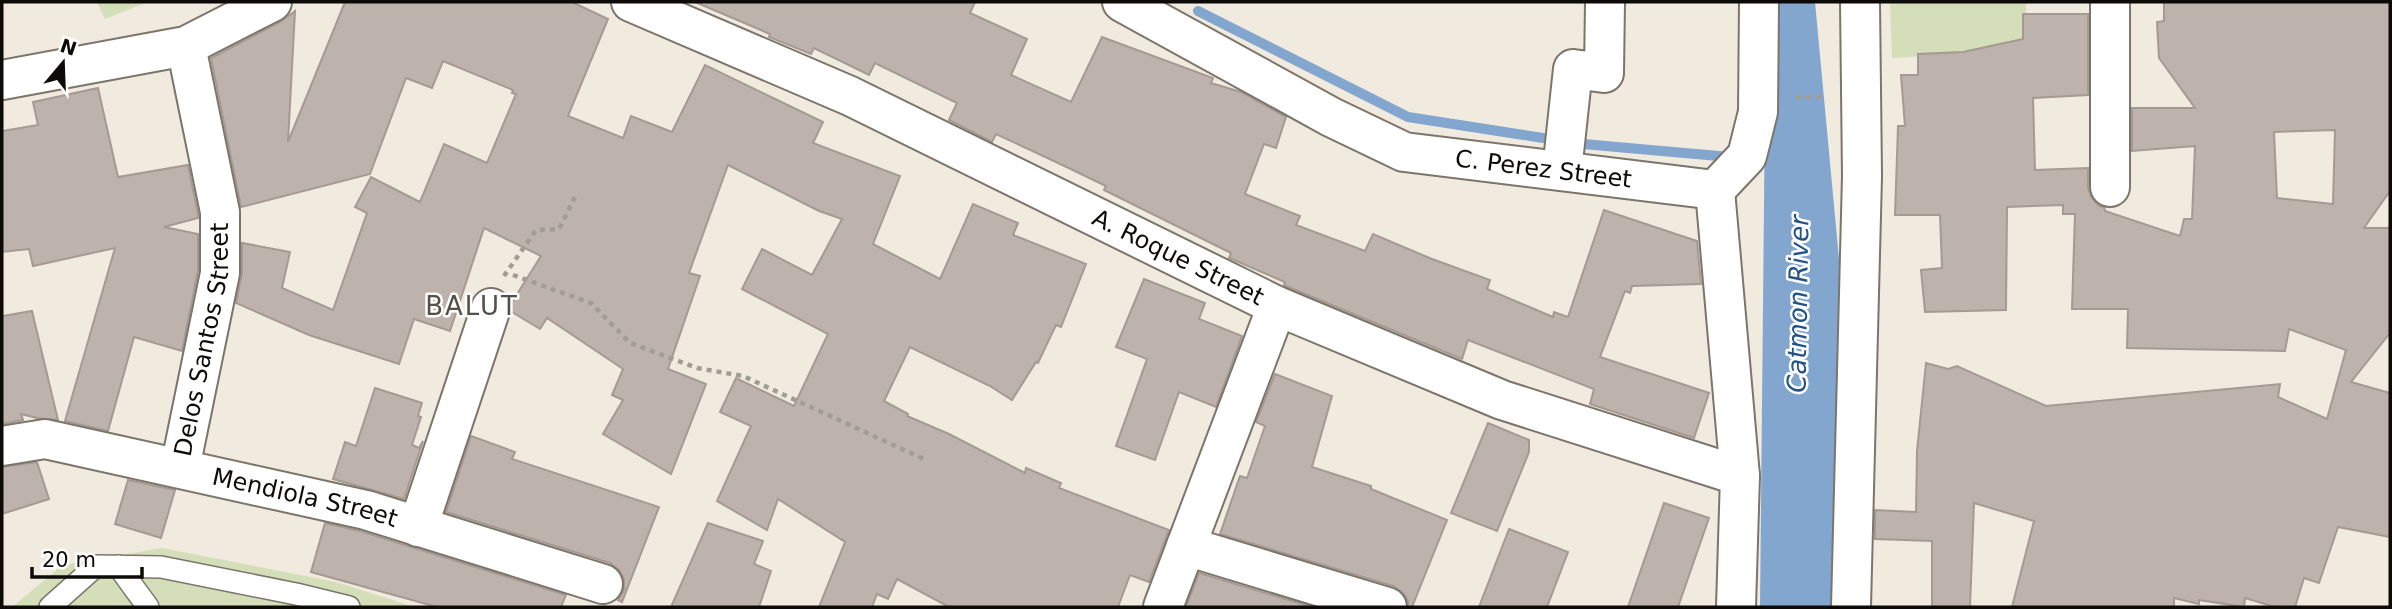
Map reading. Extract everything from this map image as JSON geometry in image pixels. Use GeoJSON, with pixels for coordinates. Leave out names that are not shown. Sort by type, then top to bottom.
{"type":"FeatureCollection","features":[{"type":"Feature","properties":{"kind":"street"},"geometry":{"type":"LineString","coordinates":[[2,80],[186,46],[272,2]]}},
{"type":"Feature","properties":{"kind":"street","name":"A. Roque Street"},"geometry":{"type":"LineString","coordinates":[[631,2],[850,96],[1277,306],[1502,400],[1740,476]]}},
{"type":"Feature","properties":{"kind":"street","name":"C. Perez Street"},"geometry":{"type":"LineString","coordinates":[[1122,2],[1181,16],[1331,117],[1404,152],[1715,190]]}},
{"type":"Feature","properties":{"kind":"street"},"geometry":{"type":"LineString","coordinates":[[1562,171],[1573,69],[1604,73],[1605,2]]}},
{"type":"Feature","properties":{"kind":"street"},"geometry":{"type":"LineString","coordinates":[[1736,607],[1740,476],[1715,190],[1747,156],[1758,112],[1759,2]]}},
{"type":"Feature","properties":{"kind":"street"},"geometry":{"type":"LineString","coordinates":[[1851,607],[1862,165],[1860,2]]}},
{"type":"Feature","properties":{"kind":"street"},"geometry":{"type":"LineString","coordinates":[[2110,2],[2110,187]]}},
{"type":"Feature","properties":{"kind":"street","name":"Delos Santos Street"},"geometry":{"type":"LineString","coordinates":[[180,468],[220,274],[221,242],[220,212],[186,46]]}},
{"type":"Feature","properties":{"kind":"street"},"geometry":{"type":"LineString","coordinates":[[1163,607],[1277,306]]}},
{"type":"Feature","properties":{"kind":"street"},"geometry":{"type":"LineString","coordinates":[[418,527],[491,308]]}},
{"type":"Feature","properties":{"kind":"street","name":"Mendiola Street"},"geometry":{"type":"LineString","coordinates":[[2,446],[45,439],[366,510],[603,584]]}},
{"type":"Feature","properties":{"kind":"street"},"geometry":{"type":"LineString","coordinates":[[1186,546],[1387,607]]}},
{"type":"Feature","properties":{"kind":"lane"},"geometry":{"type":"LineString","coordinates":[[50,607],[96,566],[161,567],[349,607]]}},
{"type":"Feature","properties":{"kind":"lane"},"geometry":{"type":"LineString","coordinates":[[118,566],[148,607]]}},
{"type":"Feature","properties":{"kind":"path"},"geometry":{"type":"LineString","coordinates":[[1788,98],[1828,97]]}},
{"type":"Feature","properties":{"kind":"path"},"geometry":{"type":"LineString","coordinates":[[491,308],[506,272],[536,230],[559,229],[575,197]]}},
{"type":"Feature","properties":{"kind":"path"},"geometry":{"type":"LineString","coordinates":[[506,272],[591,303],[630,343],[697,368],[743,376],[926,460]]}},
{"type":"Feature","properties":{"kind":"green space"},"geometry":{"type":"Polygon","coordinates":[[[97,2],[148,2],[105,19],[97,2]]]}},
{"type":"Feature","properties":{"kind":"green space"},"geometry":{"type":"Polygon","coordinates":[[[1890,2],[2026,2],[2027,51],[1892,58],[1890,2]]]}},
{"type":"Feature","properties":{"kind":"green space"},"geometry":{"type":"Polygon","coordinates":[[[162,548],[336,582],[415,607],[12,607],[63,565],[162,548]]]}},
{"type":"Feature","properties":{"kind":"water","name":"Catmon River"},"geometry":{"type":"Polygon","coordinates":[[[1766,2],[1815,2],[1842,291],[1833,607],[1760,607],[1766,2]]]}},
{"type":"Feature","properties":{"kind":"building"},"geometry":{"type":"Polygon","coordinates":[[[345,2],[572,2],[608,19],[568,116],[623,138],[631,116],[672,132],[705,65],[823,122],[813,143],[900,176],[873,244],[940,279],[973,204],[1018,223],[1013,235],[1086,264],[1061,327],[1056,325],[1038,363],[1036,362],[1012,400],[990,386],[910,347],[884,401],[908,414],[907,416],[1025,473],[1026,468],[1061,483],[1059,488],[1169,530],[1149,582],[1130,575],[1118,607],[949,607],[897,579],[888,599],[877,594],[872,607],[819,607],[845,542],[778,499],[767,530],[717,501],[751,426],[720,412],[736,378],[794,406],[828,334],[742,289],[762,249],[812,275],[842,219],[819,211],[728,165],[689,273],[700,276],[668,369],[706,384],[671,474],[603,434],[623,400],[612,395],[623,369],[547,318],[540,329],[512,312],[512,302],[541,256],[484,228],[450,331],[414,319],[399,364],[309,335],[236,303],[242,273],[242,243],[290,252],[282,288],[333,310],[367,213],[355,207],[371,177],[420,202],[444,144],[487,163],[516,94],[512,93],[513,90],[443,61],[432,88],[406,78],[370,174],[241,207],[211,58],[282,21],[295,11],[288,142],[345,2]]]}},
{"type":"Feature","properties":{"kind":"building"},"geometry":{"type":"Polygon","coordinates":[[[695,2],[975,2],[970,13],[1027,39],[1011,75],[1071,102],[1102,37],[1213,78],[1211,83],[1241,92],[1286,117],[1276,148],[1264,144],[1245,194],[1300,216],[1296,225],[1365,251],[1373,234],[1490,280],[1487,289],[1553,317],[1554,312],[1568,317],[1604,210],[1697,241],[1701,284],[1632,286],[1630,293],[1625,291],[1600,357],[1709,393],[1694,438],[1590,404],[1594,389],[1468,340],[1462,359],[1286,286],[1285,282],[1229,258],[1231,253],[1104,190],[1106,186],[996,134],[992,142],[949,120],[957,103],[875,63],[869,75],[814,48],[811,54],[769,37],[770,34],[695,2]]]}},
{"type":"Feature","properties":{"kind":"building"},"geometry":{"type":"Polygon","coordinates":[[[2164,2],[2390,2],[2390,191],[2364,228],[2390,228],[2390,333],[2351,382],[2390,393],[2390,537],[2338,527],[2319,583],[2304,578],[2295,607],[2275,607],[2245,598],[2244,607],[2199,600],[2199,604],[2174,598],[2174,607],[2012,607],[2034,521],[1974,503],[1970,607],[1932,607],[1932,541],[1875,539],[1875,510],[1916,512],[1917,451],[1926,363],[1948,369],[1957,366],[2046,406],[2280,384],[2278,397],[2327,419],[2346,350],[2289,329],[2285,351],[2127,348],[2128,309],[2072,309],[2075,214],[2063,214],[2063,205],[2007,207],[2006,310],[1925,312],[1921,270],[1942,268],[1940,215],[1895,215],[1898,126],[1905,126],[1901,75],[1918,75],[1918,54],[1963,52],[2023,39],[2023,14],[2088,14],[2088,95],[2033,98],[2035,170],[2088,168],[2091,197],[2099,206],[2104,207],[2105,211],[2180,236],[2184,219],[2192,219],[2195,146],[2132,151],[2132,108],[2195,108],[2159,58],[2157,22],[2164,21],[2164,2]],[[2335,130],[2274,132],[2277,198],[2333,204],[2335,130]]]}},
{"type":"Feature","properties":{"kind":"building"},"geometry":{"type":"Polygon","coordinates":[[[98,88],[118,177],[188,165],[198,214],[198,218],[164,227],[198,234],[198,271],[182,351],[134,337],[108,431],[65,421],[115,248],[33,266],[29,249],[2,252],[2,131],[38,125],[33,102],[98,88]]]}},
{"type":"Feature","properties":{"kind":"building"},"geometry":{"type":"Polygon","coordinates":[[[1144,279],[1205,303],[1199,319],[1242,336],[1216,407],[1179,392],[1155,460],[1116,446],[1147,359],[1116,347],[1144,279]]]}},
{"type":"Feature","properties":{"kind":"building"},"geometry":{"type":"Polygon","coordinates":[[[32,311],[58,420],[21,414],[23,420],[2,424],[2,316],[32,311]]]}},
{"type":"Feature","properties":{"kind":"building"},"geometry":{"type":"Polygon","coordinates":[[[1275,374],[1332,396],[1312,467],[1371,486],[1371,489],[1447,520],[1412,607],[1408,607],[1403,593],[1393,586],[1220,534],[1240,476],[1247,478],[1265,426],[1256,422],[1275,374]]]}},
{"type":"Feature","properties":{"kind":"building"},"geometry":{"type":"Polygon","coordinates":[[[375,388],[422,403],[418,416],[421,417],[412,445],[419,448],[423,441],[404,499],[333,479],[345,442],[356,446],[375,388]]]}},
{"type":"Feature","properties":{"kind":"building"},"geometry":{"type":"Polygon","coordinates":[[[1488,423],[1529,440],[1529,452],[1497,531],[1451,513],[1488,423]]]}},
{"type":"Feature","properties":{"kind":"building"},"geometry":{"type":"Polygon","coordinates":[[[471,436],[515,452],[512,459],[659,507],[622,602],[618,600],[624,590],[624,579],[619,570],[610,563],[446,512],[471,436]]]}},
{"type":"Feature","properties":{"kind":"building"},"geometry":{"type":"Polygon","coordinates":[[[37,462],[49,499],[2,514],[2,467],[37,462]]]}},
{"type":"Feature","properties":{"kind":"building"},"geometry":{"type":"Polygon","coordinates":[[[128,480],[175,490],[161,538],[115,524],[128,480]]]}},
{"type":"Feature","properties":{"kind":"building"},"geometry":{"type":"Polygon","coordinates":[[[1664,503],[1709,518],[1678,607],[1628,607],[1664,503]]]}},
{"type":"Feature","properties":{"kind":"building"},"geometry":{"type":"Polygon","coordinates":[[[325,523],[360,531],[566,595],[561,607],[437,607],[311,572],[325,523]]]}},
{"type":"Feature","properties":{"kind":"building"},"geometry":{"type":"Polygon","coordinates":[[[708,523],[763,541],[754,564],[771,571],[759,607],[671,607],[708,523]]]}},
{"type":"Feature","properties":{"kind":"building"},"geometry":{"type":"Polygon","coordinates":[[[1509,529],[1568,552],[1547,607],[1479,607],[1509,529]]]}},
{"type":"Feature","properties":{"kind":"building"},"geometry":{"type":"Polygon","coordinates":[[[1199,573],[1312,607],[1186,607],[1199,573]]]}},
{"type":"Feature","properties":{"kind":"waterway"},"geometry":{"type":"LineString","coordinates":[[1198,11],[1408,117],[1543,138]]}},
{"type":"Feature","properties":{"kind":"waterway"},"geometry":{"type":"LineString","coordinates":[[1583,144],[1730,157]]}},
{"type":"Feature","properties":{"kind":"district","name":"BALUT"},"geometry":{"type":"Point","coordinates":[472,306]}}]}
